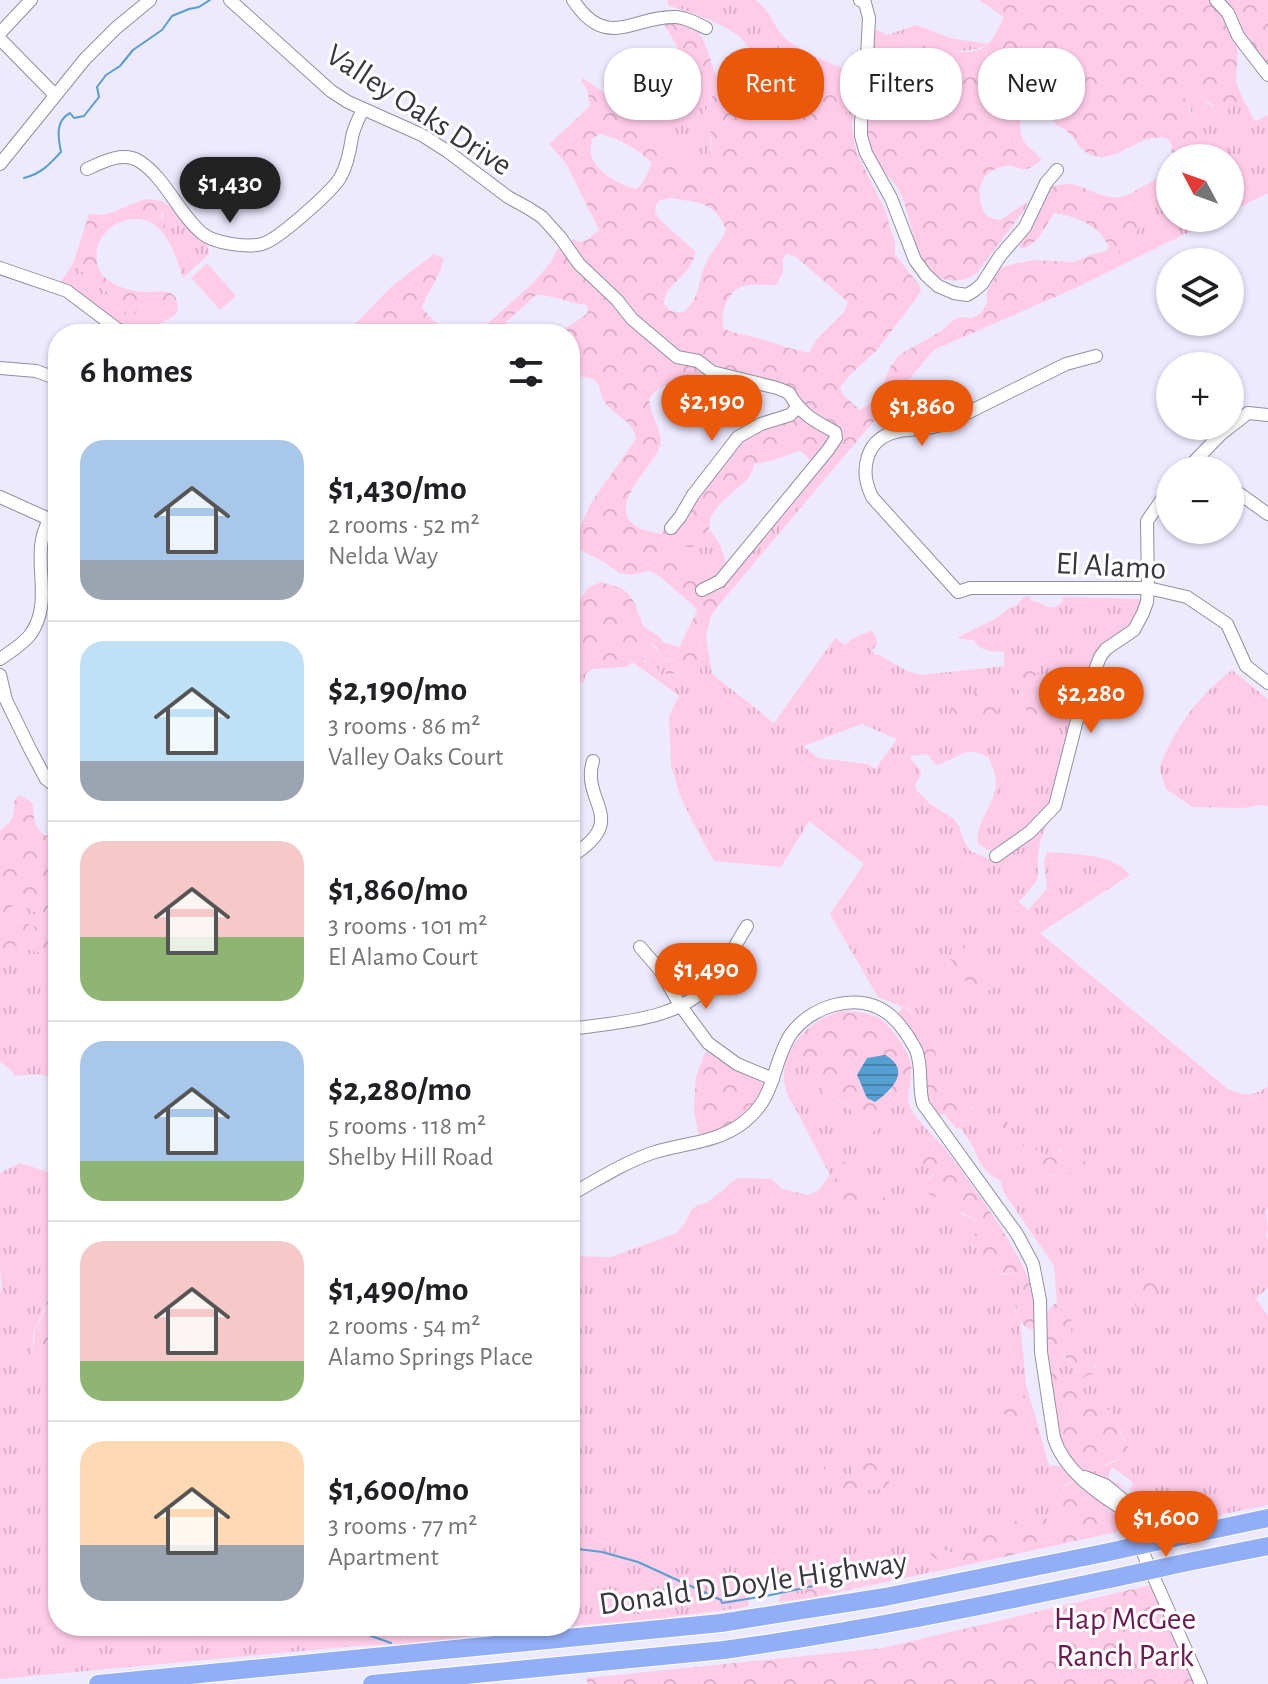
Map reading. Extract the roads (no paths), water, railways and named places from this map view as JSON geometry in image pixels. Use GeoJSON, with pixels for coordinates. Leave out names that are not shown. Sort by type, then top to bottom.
{"type":"FeatureCollection","features":[{"type":"Feature","properties":{"kind":"highway","name":"Donald D Doyle Highway"},"geometry":{"type":"LineString","coordinates":[[98,1684],[721,1623],[885,1597],[1268,1518]]}},
{"type":"Feature","properties":{"kind":"highway","name":"Donald D Doyle Highway"},"geometry":{"type":"LineString","coordinates":[[372,1684],[766,1644],[949,1613],[1268,1546]]}},
{"type":"Feature","properties":{"kind":"street"},"geometry":{"type":"LineString","coordinates":[[31,0],[0,36],[55,95]]}},
{"type":"Feature","properties":{"kind":"street"},"geometry":{"type":"LineString","coordinates":[[0,164],[95,48],[150,0]]}},
{"type":"Feature","properties":{"kind":"street","name":"Valley Oaks Drive"},"geometry":{"type":"LineString","coordinates":[[230,0],[331,91],[422,135],[508,197],[542,217],[579,264],[632,319],[677,357],[698,361],[712,372],[789,393],[797,408],[813,421],[835,432],[836,438],[720,581],[702,590]]}},
{"type":"Feature","properties":{"kind":"street"},"geometry":{"type":"LineString","coordinates":[[573,0],[585,16],[608,27],[623,28],[676,17],[706,28]]}},
{"type":"Feature","properties":{"kind":"street"},"geometry":{"type":"LineString","coordinates":[[860,0],[865,3],[869,18],[861,136],[866,153],[891,198],[915,260],[938,286],[967,295],[982,284],[1000,256],[1025,227],[1046,183],[1057,170]]}},
{"type":"Feature","properties":{"kind":"street"},"geometry":{"type":"LineString","coordinates":[[1216,0],[1228,13],[1238,36],[1268,75]]}},
{"type":"Feature","properties":{"kind":"street"},"geometry":{"type":"LineString","coordinates":[[87,169],[112,158],[136,159],[155,175],[201,233],[212,240],[232,244],[261,244],[274,238],[333,188],[343,172],[352,135],[363,109]]}},
{"type":"Feature","properties":{"kind":"street"},"geometry":{"type":"LineString","coordinates":[[0,268],[67,291],[111,324]]}},
{"type":"Feature","properties":{"kind":"street","name":"El Alamo"},"geometry":{"type":"LineString","coordinates":[[1096,356],[1066,364],[945,424],[931,429],[898,431],[885,437],[872,448],[864,470],[872,497],[958,592],[970,588],[1148,588],[1187,597],[1227,624],[1246,666],[1268,683]]}},
{"type":"Feature","properties":{"kind":"street"},"geometry":{"type":"LineString","coordinates":[[0,368],[36,371],[48,375]]}},
{"type":"Feature","properties":{"kind":"street"},"geometry":{"type":"LineString","coordinates":[[671,528],[738,437],[761,424],[790,415],[797,408]]}},
{"type":"Feature","properties":{"kind":"street"},"geometry":{"type":"LineString","coordinates":[[1200,456],[1248,413],[1268,415]]}},
{"type":"Feature","properties":{"kind":"street"},"geometry":{"type":"LineString","coordinates":[[0,497],[48,512]]}},
{"type":"Feature","properties":{"kind":"street"},"geometry":{"type":"LineString","coordinates":[[1244,497],[1268,514]]}},
{"type":"Feature","properties":{"kind":"street"},"geometry":{"type":"LineString","coordinates":[[996,856],[1030,832],[1055,806],[1079,712],[1100,657],[1106,649],[1134,630],[1147,602],[1147,521],[1156,508]]}},
{"type":"Feature","properties":{"kind":"street"},"geometry":{"type":"LineString","coordinates":[[0,659],[30,635],[37,621],[43,588],[40,545],[48,526]]}},
{"type":"Feature","properties":{"kind":"street"},"geometry":{"type":"LineString","coordinates":[[0,675],[6,700],[48,780]]}},
{"type":"Feature","properties":{"kind":"street"},"geometry":{"type":"LineString","coordinates":[[580,850],[597,834],[600,824],[601,815],[591,777],[593,761]]}},
{"type":"Feature","properties":{"kind":"street"},"geometry":{"type":"LineString","coordinates":[[580,1028],[653,1018],[680,1005],[706,989],[714,980],[747,926]]}},
{"type":"Feature","properties":{"kind":"street"},"geometry":{"type":"LineString","coordinates":[[640,947],[660,970],[695,1027],[716,1051],[737,1064],[773,1079]]}},
{"type":"Feature","properties":{"kind":"street"},"geometry":{"type":"LineString","coordinates":[[580,1190],[649,1155],[679,1145],[713,1139],[741,1125],[763,1102],[782,1051],[794,1030],[808,1017],[828,1007],[852,1003],[878,1007],[893,1018],[918,1055],[923,1104],[1017,1234],[1033,1264],[1040,1300],[1041,1352],[1058,1450],[1082,1477],[1105,1485],[1122,1499],[1124,1510],[1201,1684]]}},
{"type":"Feature","properties":{"kind":"water"},"geometry":{"type":"Polygon","coordinates":[[[885,1055],[893,1061],[898,1073],[893,1086],[875,1102],[867,1098],[857,1075],[867,1058],[885,1055]]]}},
{"type":"Feature","properties":{"kind":"waterway"},"geometry":{"type":"LineString","coordinates":[[24,178],[40,171],[61,152],[59,135],[62,120],[70,113],[74,118],[84,116],[99,97],[97,87],[106,75],[120,66],[133,50],[162,30],[172,16],[210,0]]}},
{"type":"Feature","properties":{"kind":"waterway"},"geometry":{"type":"LineString","coordinates":[[580,1549],[638,1562],[722,1603],[813,1586]]}},
{"type":"Feature","properties":{"kind":"waterway"},"geometry":{"type":"LineString","coordinates":[[371,1636],[391,1643]]}},
{"type":"Feature","properties":{"kind":"park label","name":"Hap McGee Ranch Park"},"geometry":{"type":"Point","coordinates":[1125,1638]}}]}
